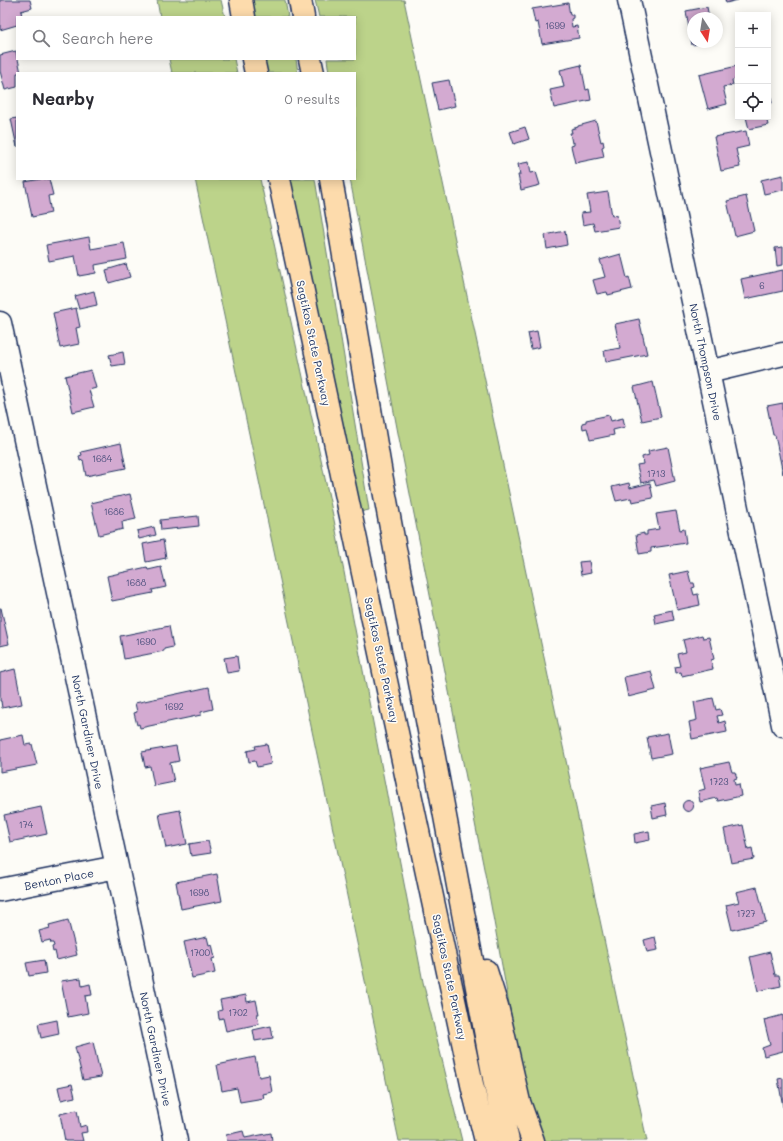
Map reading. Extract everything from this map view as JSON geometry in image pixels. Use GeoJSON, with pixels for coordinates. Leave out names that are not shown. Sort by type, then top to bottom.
{"type":"FeatureCollection","features":[{"type":"Feature","properties":{"kind":"highway"},"geometry":{"type":"LineString","coordinates":[[241,0],[244,16]]}},
{"type":"Feature","properties":{"kind":"highway"},"geometry":{"type":"LineString","coordinates":[[300,0],[303,16]]}},
{"type":"Feature","properties":{"kind":"highway"},"geometry":{"type":"LineString","coordinates":[[253,60],[256,72]]}},
{"type":"Feature","properties":{"kind":"highway"},"geometry":{"type":"LineString","coordinates":[[310,60],[313,72]]}},
{"type":"Feature","properties":{"kind":"highway","name":"Sagtikos State Parkway"},"geometry":{"type":"LineString","coordinates":[[279,180],[486,1141]]}},
{"type":"Feature","properties":{"kind":"highway","name":"Sagtikos State Parkway"},"geometry":{"type":"LineString","coordinates":[[331,180],[379,466],[496,1089],[508,1141]]}},
{"type":"Feature","properties":{"kind":"highway"},"geometry":{"type":"LineString","coordinates":[[456,879],[497,1006],[519,1102],[533,1141]]}},
{"type":"Feature","properties":{"kind":"highway"},"geometry":{"type":"LineString","coordinates":[[474,1089],[478,1141]]}},
{"type":"Feature","properties":{"kind":"street","name":"North Thompson Drive"},"geometry":{"type":"LineString","coordinates":[[629,0],[783,724]]}},
{"type":"Feature","properties":{"kind":"street","name":"North Gardiner Drive"},"geometry":{"type":"LineString","coordinates":[[0,323],[176,1141]]}},
{"type":"Feature","properties":{"kind":"street"},"geometry":{"type":"LineString","coordinates":[[708,372],[783,354]]}},
{"type":"Feature","properties":{"kind":"street","name":"Benton Place"},"geometry":{"type":"LineString","coordinates":[[0,890],[117,867]]}},
{"type":"Feature","properties":{"kind":"green space"},"geometry":{"type":"Polygon","coordinates":[[[157,0],[221,0],[225,16],[160,16],[157,0]]]}},
{"type":"Feature","properties":{"kind":"green space"},"geometry":{"type":"Polygon","coordinates":[[[249,0],[285,0],[288,16],[253,16],[249,0]]]}},
{"type":"Feature","properties":{"kind":"green space"},"geometry":{"type":"Polygon","coordinates":[[[315,0],[404,0],[647,1141],[545,1141],[527,1102],[488,889],[398,433],[350,180],[356,180],[356,72],[329,72],[327,60],[356,60],[356,16],[319,16],[315,0]]]}},
{"type":"Feature","properties":{"kind":"green space"},"geometry":{"type":"Polygon","coordinates":[[[169,60],[234,60],[237,72],[172,72],[169,60]]]}},
{"type":"Feature","properties":{"kind":"green space"},"geometry":{"type":"Polygon","coordinates":[[[261,60],[296,60],[298,72],[264,72],[261,60]]]}},
{"type":"Feature","properties":{"kind":"green space"},"geometry":{"type":"Polygon","coordinates":[[[195,180],[260,180],[334,520],[423,982],[462,1141],[399,1141],[195,180]]]}},
{"type":"Feature","properties":{"kind":"green space"},"geometry":{"type":"Polygon","coordinates":[[[287,180],[315,180],[369,510],[360,512],[287,180]]]}},
{"type":"Feature","properties":{"kind":"building"},"geometry":{"type":"Polygon","coordinates":[[[0,0],[30,0],[32,8],[21,11],[22,16],[16,16],[16,25],[0,30],[0,0]]]}},
{"type":"Feature","properties":{"kind":"building"},"geometry":{"type":"Polygon","coordinates":[[[725,0],[738,0],[726,3],[725,0]]]}},
{"type":"Feature","properties":{"kind":"building"},"geometry":{"type":"Polygon","coordinates":[[[568,3],[570,15],[573,15],[573,18],[571,19],[572,27],[577,26],[579,38],[542,44],[538,22],[535,23],[532,9],[568,3]]]}},
{"type":"Feature","properties":{"kind":"building"},"geometry":{"type":"Polygon","coordinates":[[[707,7],[708,12],[687,12],[687,17],[686,11],[707,7]]]}},
{"type":"Feature","properties":{"kind":"building"},"geometry":{"type":"Polygon","coordinates":[[[16,51],[16,60],[18,60],[21,72],[16,72],[16,87],[5,90],[0,71],[0,55],[16,51]]]}},
{"type":"Feature","properties":{"kind":"building"},"geometry":{"type":"Polygon","coordinates":[[[581,65],[586,90],[589,89],[591,100],[554,108],[550,90],[564,87],[560,70],[581,65]]]}},
{"type":"Feature","properties":{"kind":"building"},"geometry":{"type":"Polygon","coordinates":[[[735,66],[735,79],[732,80],[733,85],[723,87],[727,104],[708,109],[699,75],[735,66]]]}},
{"type":"Feature","properties":{"kind":"building"},"geometry":{"type":"Polygon","coordinates":[[[449,80],[455,106],[438,110],[432,83],[449,80]]]}},
{"type":"Feature","properties":{"kind":"building"},"geometry":{"type":"Polygon","coordinates":[[[16,118],[16,142],[11,119],[16,118]]]}},
{"type":"Feature","properties":{"kind":"building"},"geometry":{"type":"Polygon","coordinates":[[[747,120],[767,120],[768,125],[749,129],[747,120]]]}},
{"type":"Feature","properties":{"kind":"building"},"geometry":{"type":"Polygon","coordinates":[[[596,121],[601,142],[603,141],[604,146],[602,147],[604,157],[575,163],[571,146],[574,145],[574,142],[572,143],[570,133],[572,133],[571,129],[596,121]]]}},
{"type":"Feature","properties":{"kind":"building"},"geometry":{"type":"Polygon","coordinates":[[[525,127],[529,139],[514,144],[510,132],[525,127]]]}},
{"type":"Feature","properties":{"kind":"building"},"geometry":{"type":"Polygon","coordinates":[[[746,131],[749,146],[736,149],[740,167],[721,171],[714,137],[746,131]]]}},
{"type":"Feature","properties":{"kind":"building"},"geometry":{"type":"Polygon","coordinates":[[[529,162],[531,173],[536,172],[540,185],[521,190],[518,175],[520,175],[518,164],[529,162]]]}},
{"type":"Feature","properties":{"kind":"building"},"geometry":{"type":"Polygon","coordinates":[[[783,175],[783,190],[764,194],[761,180],[783,175]]]}},
{"type":"Feature","properties":{"kind":"building"},"geometry":{"type":"Polygon","coordinates":[[[49,180],[53,195],[48,196],[51,213],[32,217],[25,182],[49,180]]]}},
{"type":"Feature","properties":{"kind":"building"},"geometry":{"type":"Polygon","coordinates":[[[608,192],[612,216],[617,215],[619,227],[595,231],[593,223],[583,225],[581,213],[590,212],[587,195],[608,192]]]}},
{"type":"Feature","properties":{"kind":"building"},"geometry":{"type":"Polygon","coordinates":[[[746,196],[754,231],[735,236],[727,201],[746,196]]]}},
{"type":"Feature","properties":{"kind":"building"},"geometry":{"type":"Polygon","coordinates":[[[565,231],[567,245],[547,249],[545,235],[565,231]]]}},
{"type":"Feature","properties":{"kind":"building"},"geometry":{"type":"Polygon","coordinates":[[[89,237],[91,249],[124,243],[127,259],[95,265],[96,273],[79,276],[75,256],[49,261],[46,245],[89,237]]]}},
{"type":"Feature","properties":{"kind":"building"},"geometry":{"type":"Polygon","coordinates":[[[783,247],[783,265],[777,266],[775,248],[783,247]]]}},
{"type":"Feature","properties":{"kind":"building"},"geometry":{"type":"Polygon","coordinates":[[[621,254],[627,278],[629,277],[632,289],[608,295],[607,292],[597,294],[593,280],[605,277],[600,260],[621,254]]]}},
{"type":"Feature","properties":{"kind":"building"},"geometry":{"type":"Polygon","coordinates":[[[126,264],[130,277],[109,283],[106,270],[126,264]]]}},
{"type":"Feature","properties":{"kind":"building"},"geometry":{"type":"Polygon","coordinates":[[[783,270],[783,291],[745,299],[741,279],[783,270]]]}},
{"type":"Feature","properties":{"kind":"building"},"geometry":{"type":"Polygon","coordinates":[[[94,291],[97,305],[79,309],[75,296],[94,291]]]}},
{"type":"Feature","properties":{"kind":"building"},"geometry":{"type":"Polygon","coordinates":[[[76,308],[80,327],[76,328],[79,344],[60,348],[53,313],[76,308]]]}},
{"type":"Feature","properties":{"kind":"building"},"geometry":{"type":"Polygon","coordinates":[[[639,319],[647,354],[606,362],[604,351],[620,348],[615,324],[639,319]]]}},
{"type":"Feature","properties":{"kind":"building"},"geometry":{"type":"Polygon","coordinates":[[[537,331],[540,347],[531,349],[528,333],[537,331]]]}},
{"type":"Feature","properties":{"kind":"building"},"geometry":{"type":"Polygon","coordinates":[[[123,352],[125,364],[112,366],[109,355],[123,352]]]}},
{"type":"Feature","properties":{"kind":"building"},"geometry":{"type":"Polygon","coordinates":[[[91,370],[96,388],[89,390],[94,407],[73,412],[65,376],[91,370]]]}},
{"type":"Feature","properties":{"kind":"building"},"geometry":{"type":"Polygon","coordinates":[[[653,382],[661,417],[642,421],[634,387],[653,382]]]}},
{"type":"Feature","properties":{"kind":"building"},"geometry":{"type":"Polygon","coordinates":[[[783,403],[783,474],[767,406],[783,403]]]}},
{"type":"Feature","properties":{"kind":"building"},"geometry":{"type":"Polygon","coordinates":[[[609,415],[611,421],[623,418],[625,427],[613,430],[614,435],[590,440],[587,428],[583,429],[582,423],[586,422],[586,420],[609,415]]]}},
{"type":"Feature","properties":{"kind":"building"},"geometry":{"type":"Polygon","coordinates":[[[121,443],[126,468],[86,476],[83,460],[80,461],[79,456],[82,455],[81,452],[121,443]]]}},
{"type":"Feature","properties":{"kind":"building"},"geometry":{"type":"Polygon","coordinates":[[[668,447],[675,481],[656,486],[654,480],[641,483],[637,465],[643,464],[642,457],[649,455],[648,451],[668,447]]]}},
{"type":"Feature","properties":{"kind":"building"},"geometry":{"type":"Polygon","coordinates":[[[629,483],[630,488],[650,483],[653,498],[632,502],[631,498],[616,501],[612,487],[629,483]]]}},
{"type":"Feature","properties":{"kind":"building"},"geometry":{"type":"Polygon","coordinates":[[[130,494],[136,519],[122,522],[123,529],[99,535],[91,503],[130,494]]]}},
{"type":"Feature","properties":{"kind":"building"},"geometry":{"type":"Polygon","coordinates":[[[676,511],[680,530],[684,529],[686,543],[651,548],[651,552],[639,554],[636,535],[644,533],[644,535],[647,535],[647,531],[659,529],[656,514],[676,511]]]}},
{"type":"Feature","properties":{"kind":"building"},"geometry":{"type":"Polygon","coordinates":[[[198,516],[199,526],[161,530],[160,520],[198,516]]]}},
{"type":"Feature","properties":{"kind":"building"},"geometry":{"type":"Polygon","coordinates":[[[154,527],[156,535],[139,539],[137,531],[154,527]]]}},
{"type":"Feature","properties":{"kind":"building"},"geometry":{"type":"Polygon","coordinates":[[[163,540],[166,558],[146,562],[143,544],[163,540]]]}},
{"type":"Feature","properties":{"kind":"building"},"geometry":{"type":"Polygon","coordinates":[[[589,561],[591,573],[581,575],[579,562],[589,561]]]}},
{"type":"Feature","properties":{"kind":"building"},"geometry":{"type":"Polygon","coordinates":[[[147,567],[148,570],[161,567],[166,587],[152,590],[153,593],[112,601],[107,576],[147,567]]]}},
{"type":"Feature","properties":{"kind":"building"},"geometry":{"type":"Polygon","coordinates":[[[688,571],[691,583],[694,583],[695,587],[692,588],[694,595],[698,594],[700,605],[677,610],[669,575],[688,571]]]}},
{"type":"Feature","properties":{"kind":"building"},"geometry":{"type":"Polygon","coordinates":[[[0,608],[9,644],[0,646],[0,608]]]}},
{"type":"Feature","properties":{"kind":"building"},"geometry":{"type":"Polygon","coordinates":[[[672,610],[674,620],[656,624],[654,614],[672,610]]]}},
{"type":"Feature","properties":{"kind":"building"},"geometry":{"type":"Polygon","coordinates":[[[169,626],[173,647],[164,649],[164,651],[124,659],[120,636],[169,626]]]}},
{"type":"Feature","properties":{"kind":"building"},"geometry":{"type":"Polygon","coordinates":[[[702,635],[703,638],[709,637],[714,659],[711,660],[713,669],[682,676],[681,672],[676,673],[675,667],[680,666],[677,654],[686,652],[683,640],[702,635]]]}},
{"type":"Feature","properties":{"kind":"building"},"geometry":{"type":"Polygon","coordinates":[[[237,656],[239,671],[227,673],[224,658],[237,656]]]}},
{"type":"Feature","properties":{"kind":"building"},"geometry":{"type":"Polygon","coordinates":[[[15,669],[22,704],[2,708],[0,701],[0,673],[15,669]]]}},
{"type":"Feature","properties":{"kind":"building"},"geometry":{"type":"Polygon","coordinates":[[[651,671],[656,690],[628,697],[624,677],[651,671]]]}},
{"type":"Feature","properties":{"kind":"building"},"geometry":{"type":"Polygon","coordinates":[[[209,687],[213,709],[201,712],[201,715],[140,728],[139,724],[137,725],[134,713],[137,712],[135,703],[209,687]]]}},
{"type":"Feature","properties":{"kind":"building"},"geometry":{"type":"Polygon","coordinates":[[[713,698],[716,710],[720,709],[722,715],[717,716],[719,723],[725,721],[727,732],[692,739],[689,722],[697,720],[694,702],[713,698]]]}},
{"type":"Feature","properties":{"kind":"building"},"geometry":{"type":"Polygon","coordinates":[[[668,733],[672,754],[651,758],[647,737],[668,733]]]}},
{"type":"Feature","properties":{"kind":"building"},"geometry":{"type":"Polygon","coordinates":[[[23,735],[25,745],[32,744],[37,765],[0,772],[0,740],[23,735]]]}},
{"type":"Feature","properties":{"kind":"building"},"geometry":{"type":"Polygon","coordinates":[[[267,744],[271,764],[257,767],[255,761],[249,762],[247,751],[256,749],[255,746],[267,744]]]}},
{"type":"Feature","properties":{"kind":"building"},"geometry":{"type":"Polygon","coordinates":[[[176,746],[179,761],[170,763],[174,782],[154,786],[150,766],[145,767],[142,752],[176,746]]]}},
{"type":"Feature","properties":{"kind":"building"},"geometry":{"type":"Polygon","coordinates":[[[729,762],[732,772],[735,772],[737,778],[734,779],[735,785],[739,784],[741,796],[718,801],[717,798],[700,802],[698,791],[705,789],[700,768],[729,762]]]}},
{"type":"Feature","properties":{"kind":"building"},"geometry":{"type":"Polygon","coordinates":[[[688,800],[692,802],[694,806],[692,810],[688,812],[684,810],[682,806],[684,802],[688,800]]]}},
{"type":"Feature","properties":{"kind":"building"},"geometry":{"type":"Polygon","coordinates":[[[665,803],[667,815],[653,818],[651,806],[665,803]]]}},
{"type":"Feature","properties":{"kind":"building"},"geometry":{"type":"Polygon","coordinates":[[[41,807],[47,834],[10,842],[4,815],[41,807]]]}},
{"type":"Feature","properties":{"kind":"building"},"geometry":{"type":"Polygon","coordinates":[[[180,810],[187,844],[166,848],[159,814],[180,810]]]}},
{"type":"Feature","properties":{"kind":"building"},"geometry":{"type":"Polygon","coordinates":[[[743,825],[748,849],[752,848],[754,859],[731,863],[724,829],[743,825]]]}},
{"type":"Feature","properties":{"kind":"building"},"geometry":{"type":"Polygon","coordinates":[[[649,831],[650,840],[635,843],[634,834],[649,831]]]}},
{"type":"Feature","properties":{"kind":"building"},"geometry":{"type":"Polygon","coordinates":[[[208,841],[211,853],[191,856],[189,844],[208,841]]]}},
{"type":"Feature","properties":{"kind":"building"},"geometry":{"type":"Polygon","coordinates":[[[217,874],[222,901],[181,909],[176,882],[217,874]]]}},
{"type":"Feature","properties":{"kind":"building"},"geometry":{"type":"Polygon","coordinates":[[[757,887],[766,922],[732,930],[726,905],[739,902],[736,892],[757,887]]]}},
{"type":"Feature","properties":{"kind":"building"},"geometry":{"type":"Polygon","coordinates":[[[68,920],[77,955],[57,960],[55,951],[53,952],[53,943],[51,943],[50,940],[42,942],[39,931],[50,928],[49,925],[68,920]]]}},
{"type":"Feature","properties":{"kind":"building"},"geometry":{"type":"Polygon","coordinates":[[[207,937],[209,945],[212,944],[215,958],[212,959],[215,973],[192,978],[184,942],[207,937]]]}},
{"type":"Feature","properties":{"kind":"building"},"geometry":{"type":"Polygon","coordinates":[[[655,937],[658,950],[647,952],[644,940],[655,937]]]}},
{"type":"Feature","properties":{"kind":"building"},"geometry":{"type":"Polygon","coordinates":[[[770,952],[775,975],[779,975],[781,986],[758,991],[750,957],[770,952]]]}},
{"type":"Feature","properties":{"kind":"building"},"geometry":{"type":"Polygon","coordinates":[[[44,960],[46,973],[29,976],[26,963],[44,960]]]}},
{"type":"Feature","properties":{"kind":"building"},"geometry":{"type":"Polygon","coordinates":[[[81,978],[82,986],[90,984],[92,995],[85,996],[88,1013],[68,1017],[61,981],[81,978]]]}},
{"type":"Feature","properties":{"kind":"building"},"geometry":{"type":"Polygon","coordinates":[[[246,995],[247,1002],[256,1000],[259,1014],[257,1014],[259,1024],[226,1031],[223,1018],[219,1019],[218,1011],[222,1010],[220,1000],[246,995]]]}},
{"type":"Feature","properties":{"kind":"building"},"geometry":{"type":"Polygon","coordinates":[[[783,1015],[783,1051],[764,1056],[762,1048],[770,1045],[764,1020],[783,1015]]]}},
{"type":"Feature","properties":{"kind":"building"},"geometry":{"type":"Polygon","coordinates":[[[57,1020],[59,1034],[41,1038],[38,1024],[57,1020]]]}},
{"type":"Feature","properties":{"kind":"building"},"geometry":{"type":"Polygon","coordinates":[[[271,1026],[273,1038],[255,1041],[253,1030],[271,1026]]]}},
{"type":"Feature","properties":{"kind":"building"},"geometry":{"type":"Polygon","coordinates":[[[93,1042],[101,1077],[83,1080],[75,1047],[93,1042]]]}},
{"type":"Feature","properties":{"kind":"building"},"geometry":{"type":"Polygon","coordinates":[[[255,1057],[259,1077],[269,1075],[272,1092],[263,1094],[264,1098],[240,1102],[237,1088],[222,1091],[217,1065],[255,1057]]]}},
{"type":"Feature","properties":{"kind":"building"},"geometry":{"type":"Polygon","coordinates":[[[783,1078],[783,1107],[778,1079],[783,1078]]]}},
{"type":"Feature","properties":{"kind":"building"},"geometry":{"type":"Polygon","coordinates":[[[72,1084],[75,1097],[61,1100],[58,1087],[72,1084]]]}},
{"type":"Feature","properties":{"kind":"building"},"geometry":{"type":"Polygon","coordinates":[[[77,1110],[80,1127],[86,1125],[87,1132],[81,1133],[83,1141],[65,1141],[60,1114],[77,1110]]]}},
{"type":"Feature","properties":{"kind":"building"},"geometry":{"type":"Polygon","coordinates":[[[243,1131],[245,1138],[271,1133],[272,1141],[227,1141],[226,1135],[243,1131]]]}}]}
